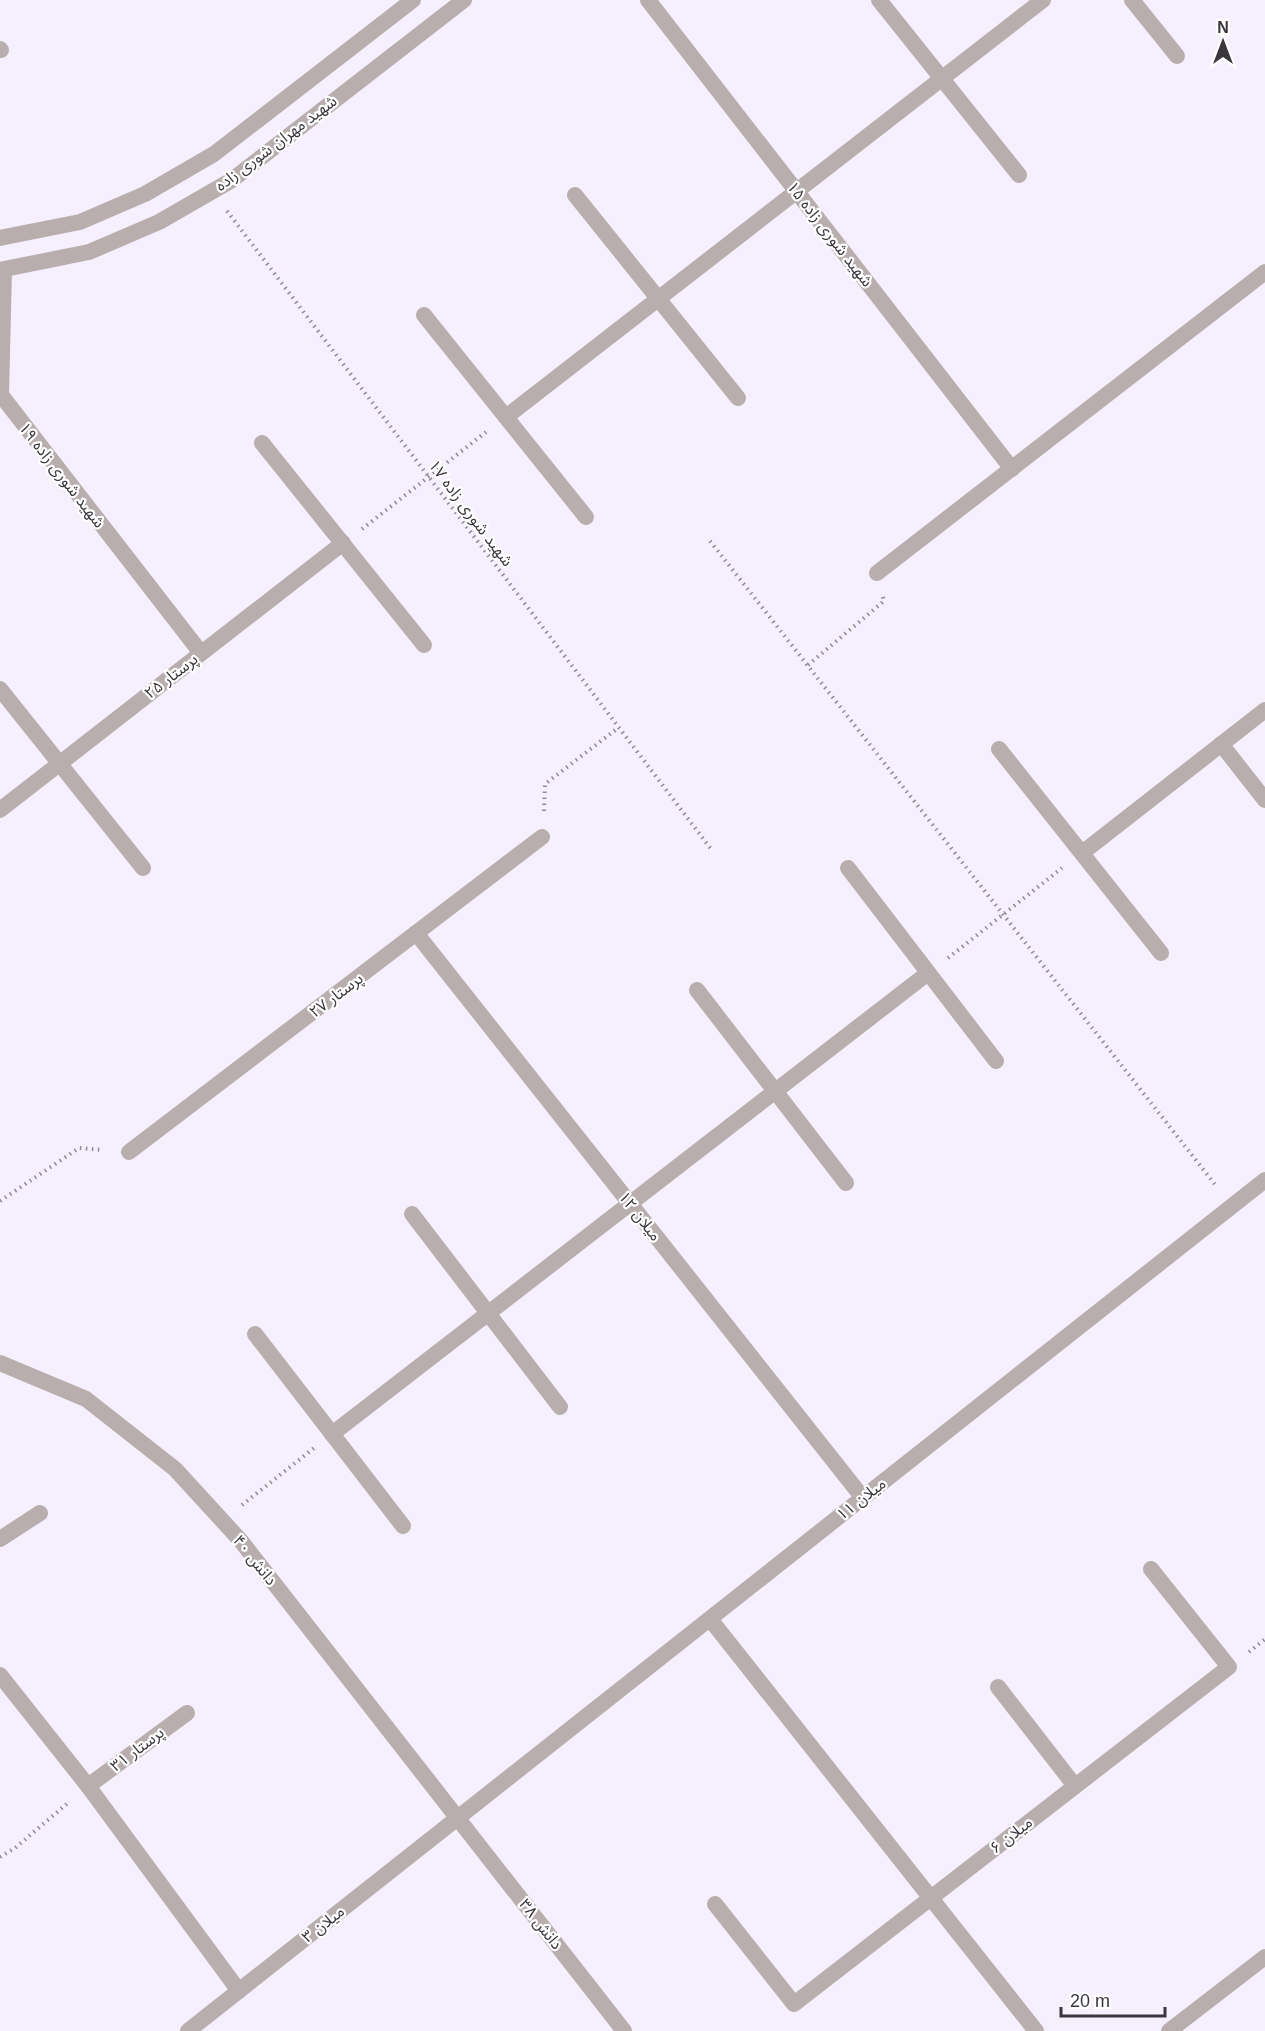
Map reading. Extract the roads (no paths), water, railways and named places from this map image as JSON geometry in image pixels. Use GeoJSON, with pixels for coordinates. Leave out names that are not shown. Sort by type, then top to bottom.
{"type":"FeatureCollection","features":[{"type":"Feature","properties":{"kind":"street","name":"شهید مهران شوری زاده"},"geometry":{"type":"LineString","coordinates":[[0,238],[80,222],[145,194],[214,154],[413,0]]}},
{"type":"Feature","properties":{"kind":"street","name":"شهید مهران شوری زاده"},"geometry":{"type":"LineString","coordinates":[[2,270],[89,252],[159,222],[232,180],[464,0]]}},
{"type":"Feature","properties":{"kind":"street","name":"شهید شوری زاده ۱۵"},"geometry":{"type":"LineString","coordinates":[[648,0],[1012,469]]}},
{"type":"Feature","properties":{"kind":"street"},"geometry":{"type":"LineString","coordinates":[[879,0],[1019,175]]}},
{"type":"Feature","properties":{"kind":"street"},"geometry":{"type":"LineString","coordinates":[[506,417],[1043,0]]}},
{"type":"Feature","properties":{"kind":"street"},"geometry":{"type":"LineString","coordinates":[[1132,0],[1177,56]]}},
{"type":"Feature","properties":{"kind":"street"},"geometry":{"type":"LineString","coordinates":[[575,195],[738,398]]}},
{"type":"Feature","properties":{"kind":"street","name":"شهید شوری زاده ۱۹"},"geometry":{"type":"LineString","coordinates":[[2,270],[1,395],[201,653]]}},
{"type":"Feature","properties":{"kind":"street"},"geometry":{"type":"LineString","coordinates":[[877,573],[1265,272]]}},
{"type":"Feature","properties":{"kind":"street"},"geometry":{"type":"LineString","coordinates":[[424,315],[586,517]]}},
{"type":"Feature","properties":{"kind":"street"},"geometry":{"type":"LineString","coordinates":[[262,443],[424,645]]}},
{"type":"Feature","properties":{"kind":"street","name":"پرستار ۲۵"},"geometry":{"type":"LineString","coordinates":[[0,810],[343,543]]}},
{"type":"Feature","properties":{"kind":"street"},"geometry":{"type":"LineString","coordinates":[[0,690],[143,868]]}},
{"type":"Feature","properties":{"kind":"street"},"geometry":{"type":"LineString","coordinates":[[1082,853],[1265,710]]}},
{"type":"Feature","properties":{"kind":"street"},"geometry":{"type":"LineString","coordinates":[[1221,744],[1265,800]]}},
{"type":"Feature","properties":{"kind":"street"},"geometry":{"type":"LineString","coordinates":[[999,749],[1161,953]]}},
{"type":"Feature","properties":{"kind":"street","name":"پرستار ۲۷"},"geometry":{"type":"LineString","coordinates":[[129,1152],[542,837]]}},
{"type":"Feature","properties":{"kind":"street"},"geometry":{"type":"LineString","coordinates":[[848,868],[996,1061]]}},
{"type":"Feature","properties":{"kind":"street","name":"میلان ۱۲"},"geometry":{"type":"LineString","coordinates":[[416,933],[863,1498]]}},
{"type":"Feature","properties":{"kind":"street"},"geometry":{"type":"LineString","coordinates":[[332,1434],[928,973]]}},
{"type":"Feature","properties":{"kind":"street"},"geometry":{"type":"LineString","coordinates":[[697,990],[846,1183]]}},
{"type":"Feature","properties":{"kind":"street","name":"میلان ۱۱"},"geometry":{"type":"LineString","coordinates":[[457,1818],[1265,1180]]}},
{"type":"Feature","properties":{"kind":"street"},"geometry":{"type":"LineString","coordinates":[[412,1214],[560,1407]]}},
{"type":"Feature","properties":{"kind":"street"},"geometry":{"type":"LineString","coordinates":[[255,1334],[403,1526]]}},
{"type":"Feature","properties":{"kind":"street","name":"دانش ۴۰"},"geometry":{"type":"LineString","coordinates":[[0,1363],[86,1399],[175,1469],[241,1540],[457,1818]]}},
{"type":"Feature","properties":{"kind":"street"},"geometry":{"type":"LineString","coordinates":[[0,1539],[40,1513]]}},
{"type":"Feature","properties":{"kind":"street","name":"میلان ۶"},"geometry":{"type":"LineString","coordinates":[[714,1904],[794,2004],[1229,1667],[1151,1569]]}},
{"type":"Feature","properties":{"kind":"street"},"geometry":{"type":"LineString","coordinates":[[710,1619],[1036,2031]]}},
{"type":"Feature","properties":{"kind":"street"},"geometry":{"type":"LineString","coordinates":[[0,1676],[88,1786],[239,1991]]}},
{"type":"Feature","properties":{"kind":"street"},"geometry":{"type":"LineString","coordinates":[[998,1687],[1075,1786]]}},
{"type":"Feature","properties":{"kind":"street","name":"پرستار ۳‍۱"},"geometry":{"type":"LineString","coordinates":[[88,1786],[187,1713]]}},
{"type":"Feature","properties":{"kind":"street","name":"میلان ۳"},"geometry":{"type":"LineString","coordinates":[[188,2031],[457,1818]]}},
{"type":"Feature","properties":{"kind":"street","name":"دانش ۳۸"},"geometry":{"type":"LineString","coordinates":[[457,1818],[624,2031]]}},
{"type":"Feature","properties":{"kind":"street"},"geometry":{"type":"LineString","coordinates":[[1169,2031],[1265,1957]]}}]}
